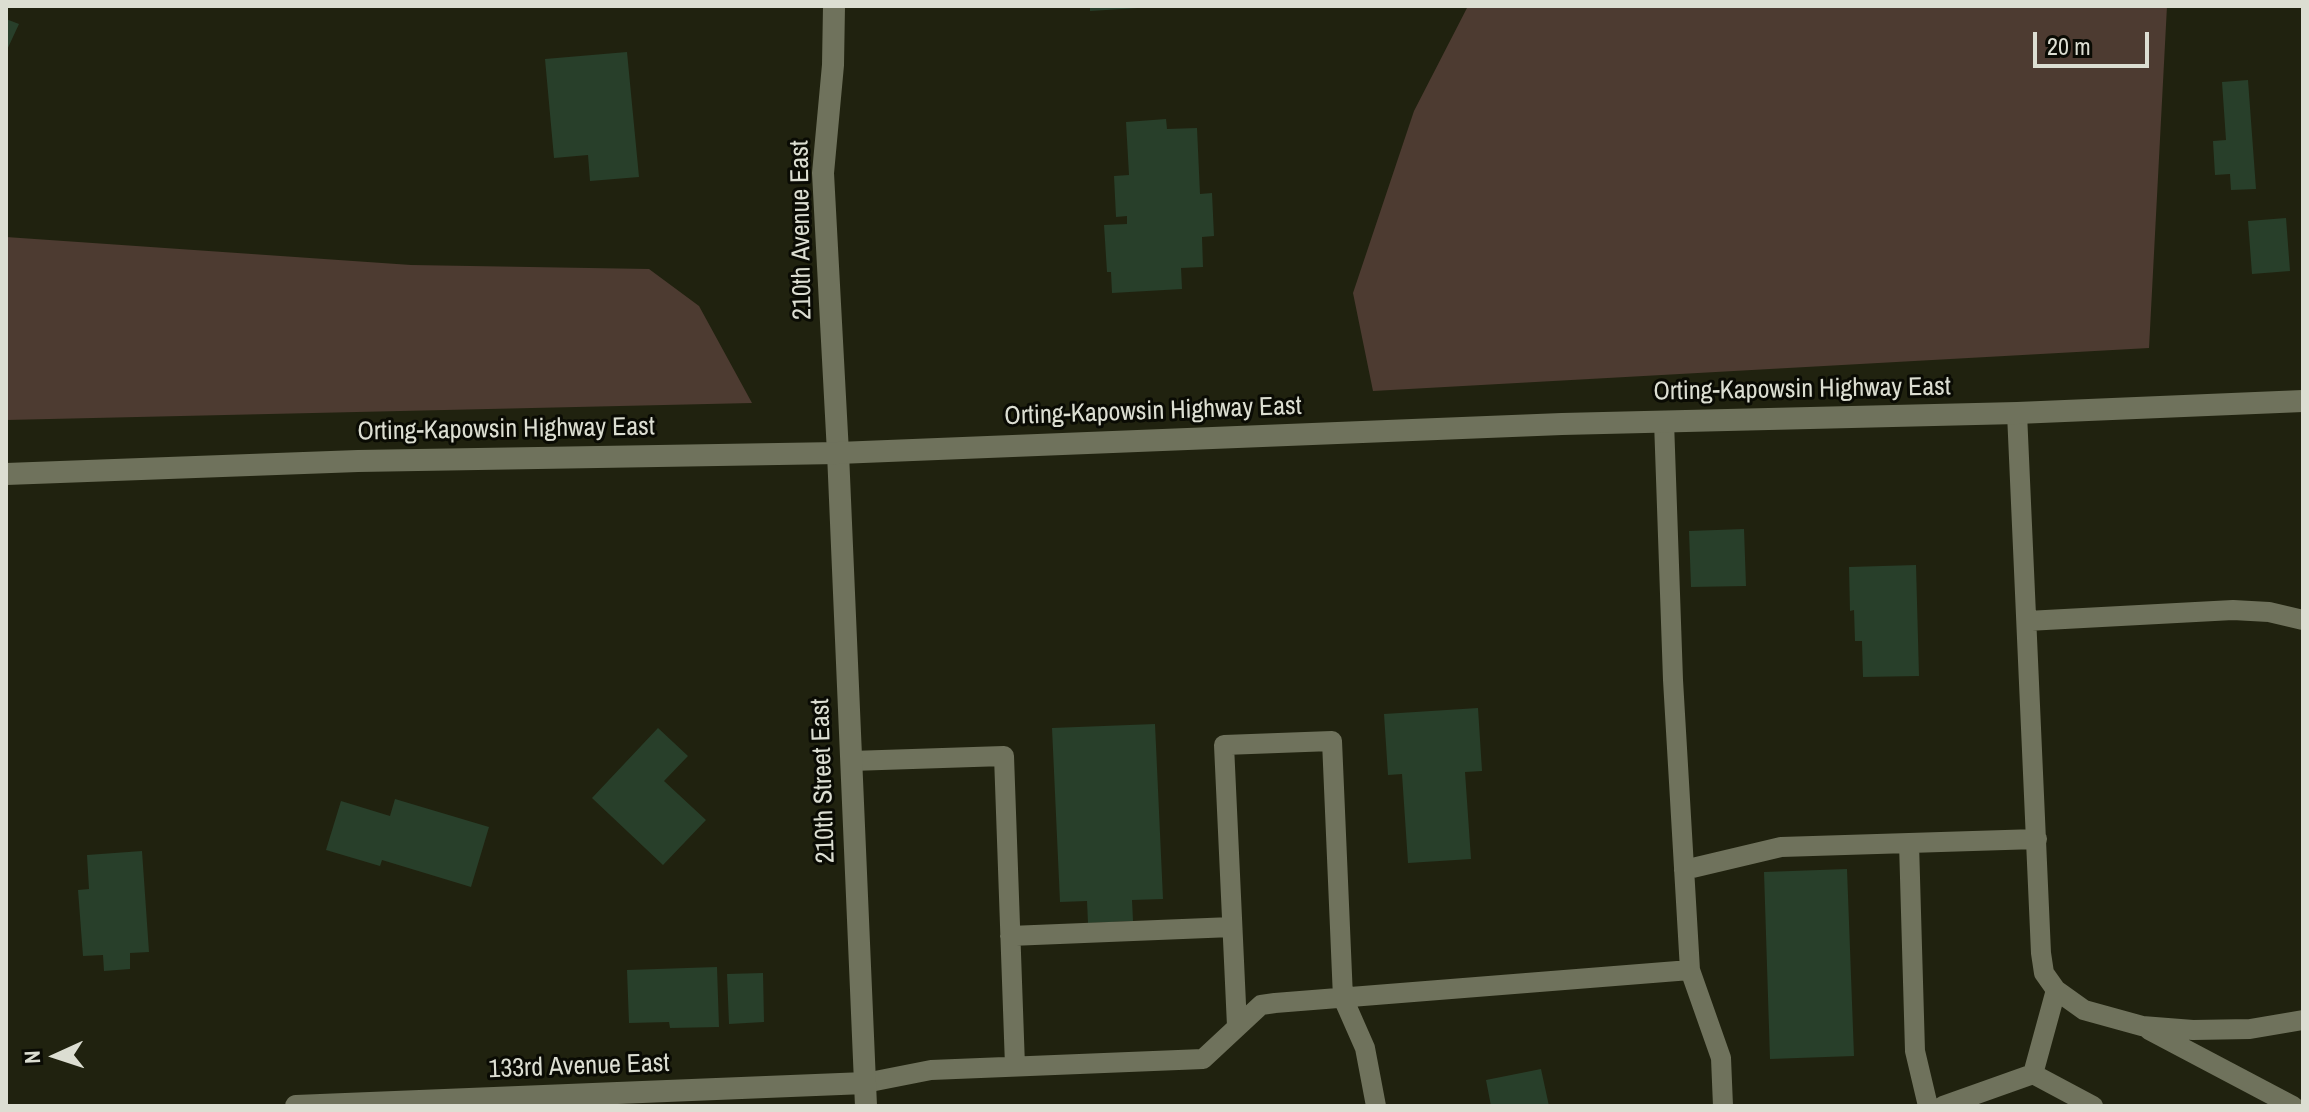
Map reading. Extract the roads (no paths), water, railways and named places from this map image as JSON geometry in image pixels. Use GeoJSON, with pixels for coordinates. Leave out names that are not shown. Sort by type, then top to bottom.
{"type":"FeatureCollection","features":[{"type":"Feature","properties":{"kind":"main road","name":"210th Avenue East"},"geometry":{"type":"LineString","coordinates":[[834,6],[833,65],[823,173],[838,453]]}},
{"type":"Feature","properties":{"kind":"main road","name":"Orting-Kapowsin Highway East"},"geometry":{"type":"LineString","coordinates":[[6,474],[358,461],[838,453],[1664,421],[2017,413],[2303,401]]}},
{"type":"Feature","properties":{"kind":"main road","name":"210th Street East"},"geometry":{"type":"LineString","coordinates":[[838,453],[866,1095]]}},
{"type":"Feature","properties":{"kind":"main road","name":"133rd Avenue East"},"geometry":{"type":"LineString","coordinates":[[296,1106],[866,1095]]}},
{"type":"Feature","properties":{"kind":"lane"},"geometry":{"type":"LineString","coordinates":[[2017,413],[2044,973],[2056,990],[2084,1010],[2142,1026],[2193,1030],[2250,1029],[2303,1020]]}},
{"type":"Feature","properties":{"kind":"lane"},"geometry":{"type":"LineString","coordinates":[[1664,421],[1673,680],[1690,970],[1721,1058],[1723,1106]]}},
{"type":"Feature","properties":{"kind":"lane"},"geometry":{"type":"LineString","coordinates":[[2027,621],[2233,610],[2269,612],[2303,620]]}},
{"type":"Feature","properties":{"kind":"lane"},"geometry":{"type":"LineString","coordinates":[[1237,1026],[1224,745],[1332,741],[1343,998],[1365,1048],[1376,1106]]}},
{"type":"Feature","properties":{"kind":"lane"},"geometry":{"type":"LineString","coordinates":[[851,761],[1004,756],[1015,1066]]}},
{"type":"Feature","properties":{"kind":"lane"},"geometry":{"type":"LineString","coordinates":[[1684,870],[1781,847],[2037,839]]}},
{"type":"Feature","properties":{"kind":"lane"},"geometry":{"type":"LineString","coordinates":[[1909,843],[1915,1051],[1928,1106]]}},
{"type":"Feature","properties":{"kind":"lane"},"geometry":{"type":"LineString","coordinates":[[1010,936],[1232,927]]}},
{"type":"Feature","properties":{"kind":"lane"},"geometry":{"type":"LineString","coordinates":[[866,1095],[931,1070],[1203,1059],[1261,1005],[1690,970]]}},
{"type":"Feature","properties":{"kind":"lane"},"geometry":{"type":"LineString","coordinates":[[2033,1074],[2056,990]]}},
{"type":"Feature","properties":{"kind":"lane"},"geometry":{"type":"LineString","coordinates":[[2142,1026],[2293,1106]]}},
{"type":"Feature","properties":{"kind":"lane"},"geometry":{"type":"LineString","coordinates":[[1943,1106],[2033,1074],[2093,1106]]}}]}
